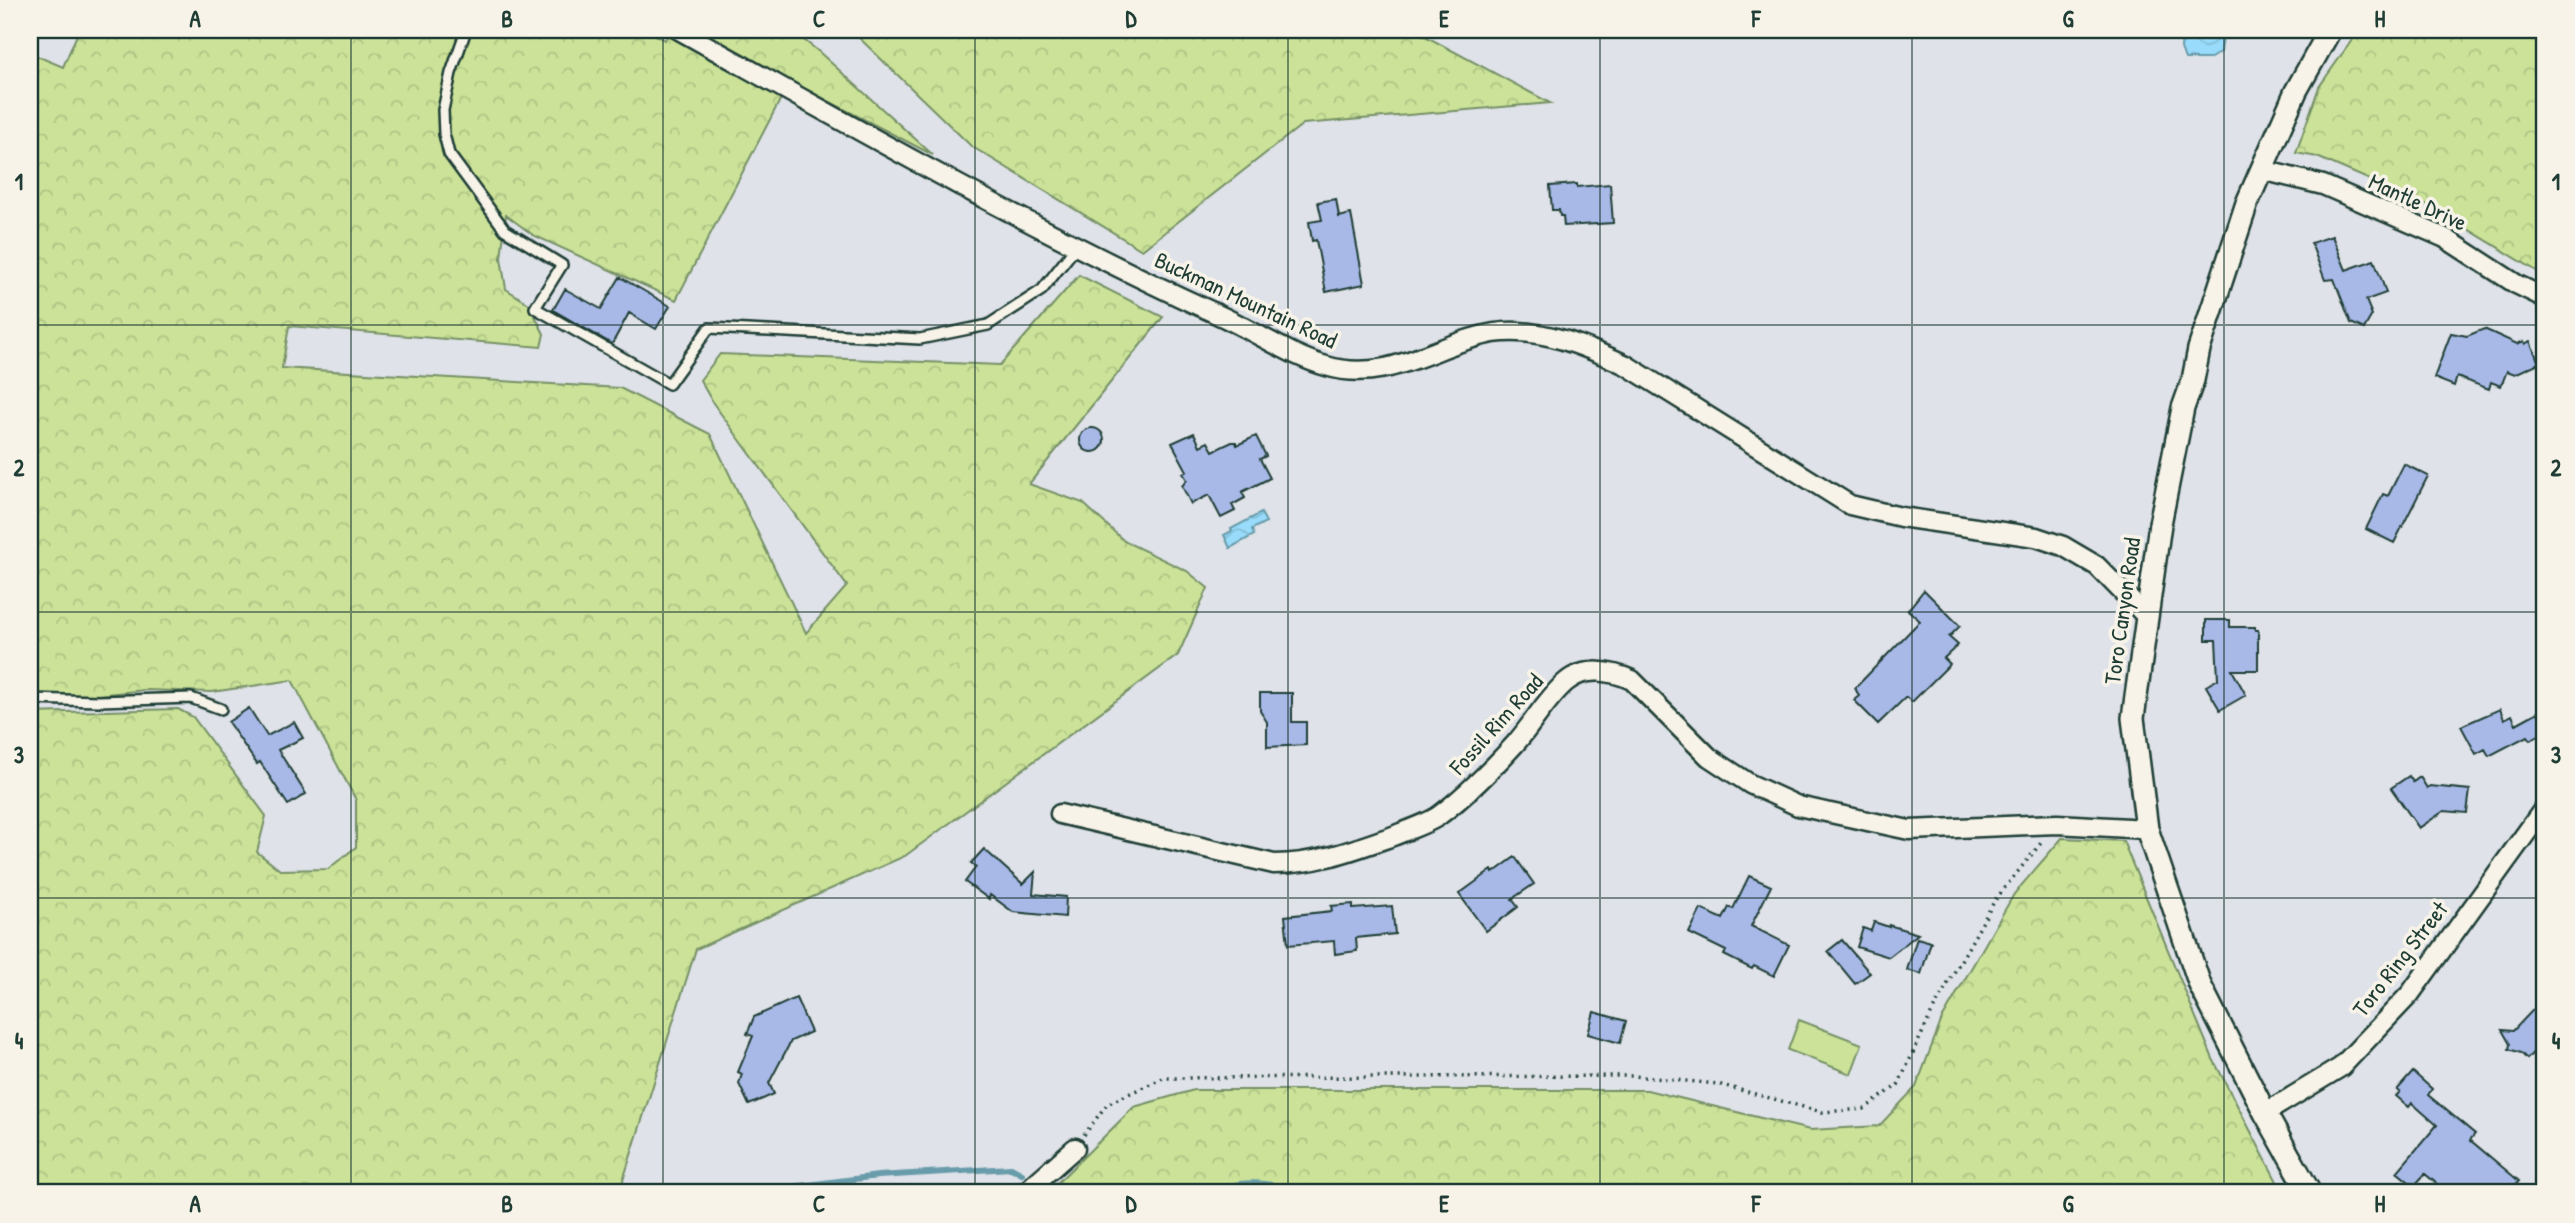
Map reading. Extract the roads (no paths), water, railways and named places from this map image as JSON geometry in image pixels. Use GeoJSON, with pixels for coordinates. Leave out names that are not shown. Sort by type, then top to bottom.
{"type":"FeatureCollection","features":[{"type":"Feature","properties":{"kind":"street","name":"Buckman Mountain Road"},"geometry":{"type":"LineString","coordinates":[[679,30],[954,183],[1076,247],[1301,357],[1350,372],[1385,369],[1493,333],[1529,334],[1560,339],[1594,350],[1626,365],[1850,505],[1900,517],[2036,537],[2063,546],[2097,566],[2148,618]]}},
{"type":"Feature","properties":{"kind":"street","name":"Toro Canyon Road"},"geometry":{"type":"LineString","coordinates":[[2310,1193],[2265,1113],[2200,985],[2147,829],[2133,718],[2160,524],[2182,408],[2193,380],[2199,349],[2234,240],[2296,91],[2330,30]]}},
{"type":"Feature","properties":{"kind":"street","name":"Mantle Drive"},"geometry":{"type":"LineString","coordinates":[[2262,170],[2323,185],[2445,238],[2516,284],[2545,299]]}},
{"type":"Feature","properties":{"kind":"street","name":"Fossil Rim Road"},"geometry":{"type":"LineString","coordinates":[[1060,814],[1274,864],[1297,864],[1325,859],[1434,819],[1464,796],[1508,751],[1566,682],[1580,674],[1601,671],[1617,673],[1632,680],[1709,757],[1750,784],[1798,806],[1909,830],[2057,824],[2147,829]]}},
{"type":"Feature","properties":{"kind":"street","name":"Toro Ring Street"},"geometry":{"type":"LineString","coordinates":[[2265,1113],[2341,1067],[2410,993],[2542,818]]}},
{"type":"Feature","properties":{"kind":"street"},"geometry":{"type":"LineString","coordinates":[[1024,1193],[1075,1148]]}},
{"type":"Feature","properties":{"kind":"lane"},"geometry":{"type":"LineString","coordinates":[[466,30],[451,73],[443,110],[444,134],[449,154],[505,230],[562,265],[535,308],[669,384],[709,328],[920,339],[988,325],[1042,290],[1076,247]]}},
{"type":"Feature","properties":{"kind":"lane"},"geometry":{"type":"LineString","coordinates":[[30,699],[99,701],[191,698],[221,709]]}},
{"type":"Feature","properties":{"kind":"water"},"geometry":{"type":"Polygon","coordinates":[[[2182,30],[2224,30],[2221,52],[2209,59],[2185,59],[2181,48],[2182,30]]]}},
{"type":"Feature","properties":{"kind":"water"},"geometry":{"type":"Polygon","coordinates":[[[1261,513],[1266,522],[1252,529],[1254,535],[1230,548],[1224,535],[1261,513]]]}},
{"type":"Feature","properties":{"kind":"waterway"},"geometry":{"type":"LineString","coordinates":[[745,1193],[878,1176],[1011,1168],[1022,1174]]}},
{"type":"Feature","properties":{"kind":"waterway"},"geometry":{"type":"LineString","coordinates":[[1199,1193],[1249,1183],[1272,1185],[1298,1193]]}}]}
